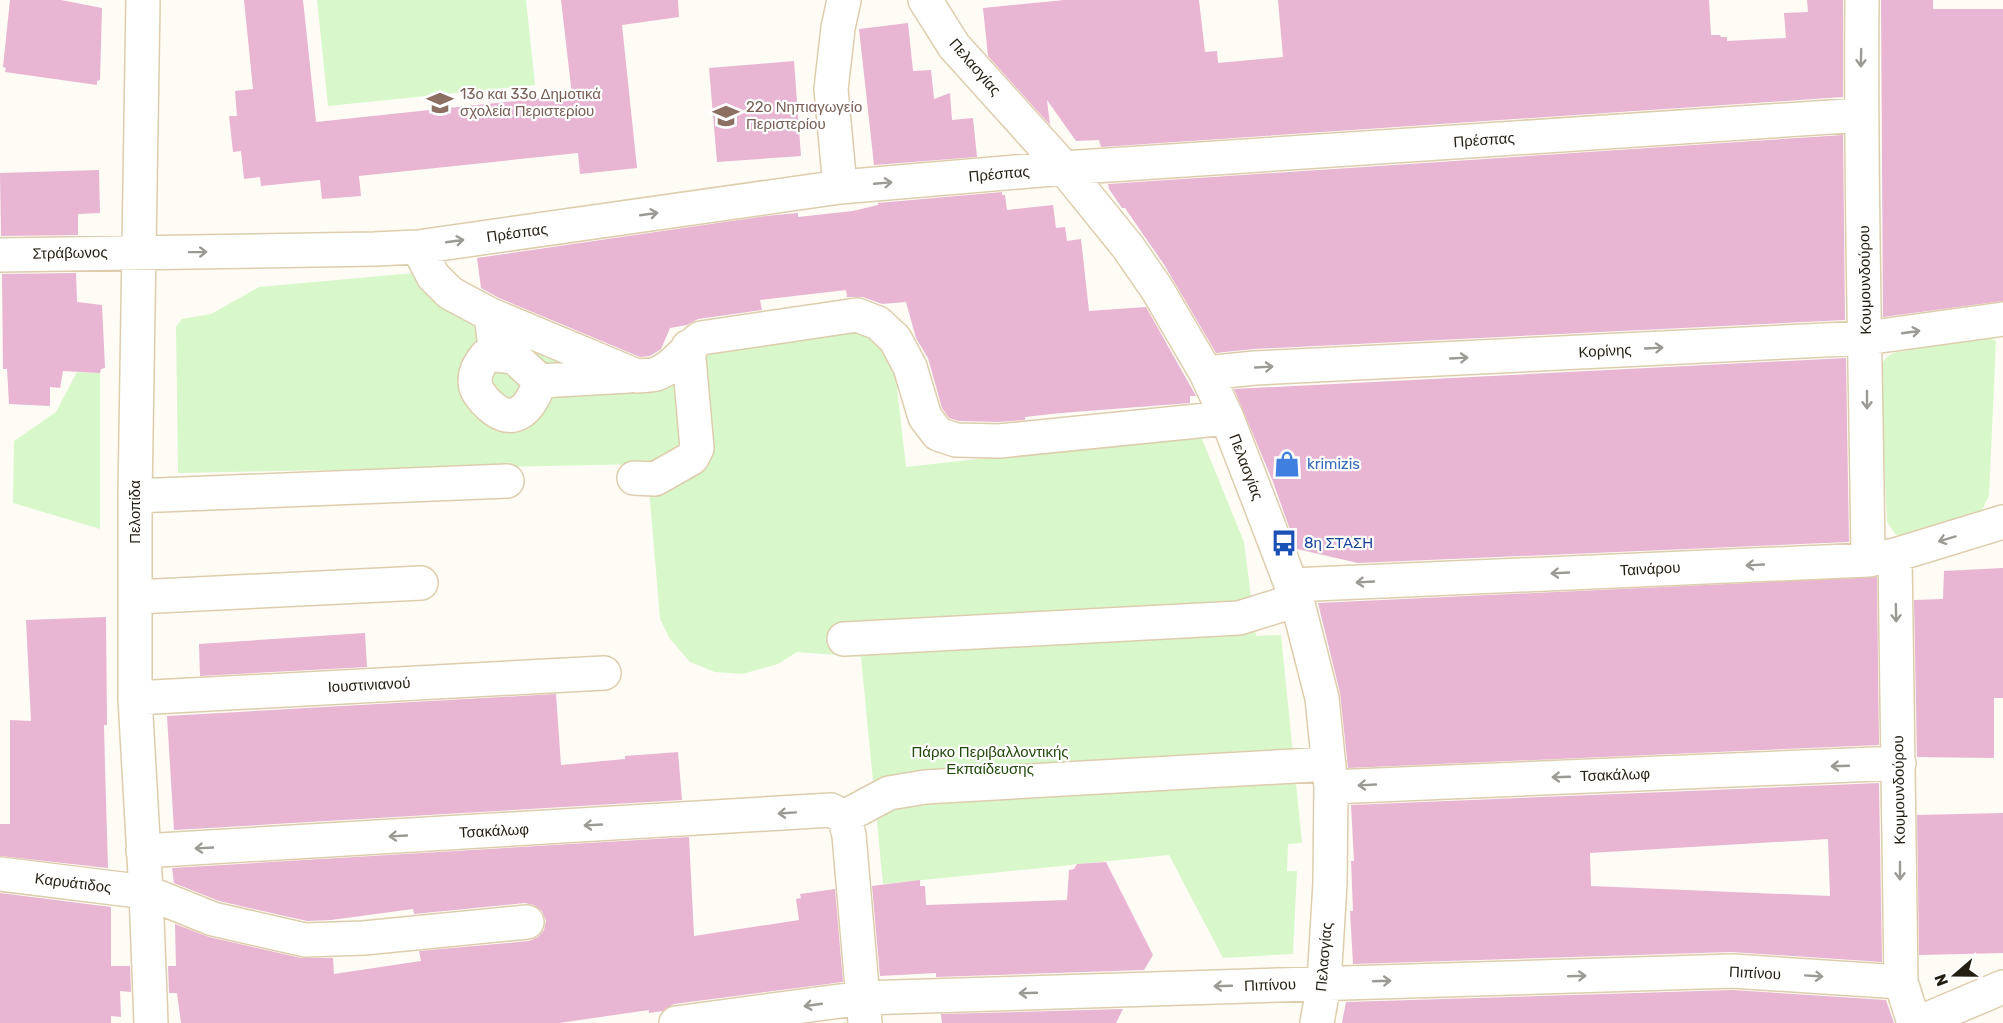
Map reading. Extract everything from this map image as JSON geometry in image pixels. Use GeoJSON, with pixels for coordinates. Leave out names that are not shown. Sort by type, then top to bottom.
{"type":"FeatureCollection","features":[{"type":"Feature","properties":{"kind":"street","name":"Πελοπίδα"},"geometry":{"type":"LineString","coordinates":[[143,0],[135,496],[135,698],[151,1023]]}},
{"type":"Feature","properties":{"kind":"street"},"geometry":{"type":"LineString","coordinates":[[840,187],[831,88],[838,28],[844,0]]}},
{"type":"Feature","properties":{"kind":"street","name":"Πελασγίας"},"geometry":{"type":"LineString","coordinates":[[925,0],[954,46],[1064,168],[1128,247],[1206,373],[1227,418],[1294,593],[1322,698],[1330,775],[1330,883],[1324,983],[1317,1023]]}},
{"type":"Feature","properties":{"kind":"street","name":"Κουμουνδούρου"},"geometry":{"type":"LineString","coordinates":[[1862,0],[1861,115],[1866,338],[1881,557],[1899,763],[1900,982],[1916,1023]]}},
{"type":"Feature","properties":{"kind":"street","name":"Πρέσπας"},"geometry":{"type":"LineString","coordinates":[[140,252],[418,247],[840,187],[1064,168],[1861,115]]}},
{"type":"Feature","properties":{"kind":"street"},"geometry":{"type":"LineString","coordinates":[[418,247],[433,276],[450,293],[491,315],[637,376]]}},
{"type":"Feature","properties":{"kind":"street","name":"Στράβωνος"},"geometry":{"type":"LineString","coordinates":[[0,255],[140,252]]}},
{"type":"Feature","properties":{"kind":"street"},"geometry":{"type":"LineString","coordinates":[[491,315],[496,355]]}},
{"type":"Feature","properties":{"kind":"street"},"geometry":{"type":"LineString","coordinates":[[540,381],[527,408],[516,416],[500,414],[477,392],[474,380],[479,365],[486,356],[496,355],[514,357],[540,381],[656,374],[672,365],[688,347],[701,338],[857,315],[878,323],[895,339],[910,367],[925,417],[938,434],[956,440],[999,441],[1227,418]]}},
{"type":"Feature","properties":{"kind":"street","name":"Κορίνης"},"geometry":{"type":"LineString","coordinates":[[1206,373],[1254,368],[1866,338],[2003,319]]}},
{"type":"Feature","properties":{"kind":"street"},"geometry":{"type":"LineString","coordinates":[[634,478],[655,479],[692,458],[698,448],[688,347]]}},
{"type":"Feature","properties":{"kind":"street"},"geometry":{"type":"LineString","coordinates":[[135,496],[507,481]]}},
{"type":"Feature","properties":{"kind":"street","name":"Ταινάρου"},"geometry":{"type":"LineString","coordinates":[[844,639],[1239,618],[1294,593],[1881,557],[2003,522]]}},
{"type":"Feature","properties":{"kind":"street"},"geometry":{"type":"LineString","coordinates":[[136,597],[421,583]]}},
{"type":"Feature","properties":{"kind":"street","name":"Ιουστινιανού"},"geometry":{"type":"LineString","coordinates":[[135,698],[604,673]]}},
{"type":"Feature","properties":{"kind":"street","name":"Τσακάλωφ"},"geometry":{"type":"LineString","coordinates":[[143,851],[831,810],[844,817],[889,793],[925,787],[1330,775],[1899,763]]}},
{"type":"Feature","properties":{"kind":"street"},"geometry":{"type":"LineString","coordinates":[[844,817],[849,835],[863,1011]]}},
{"type":"Feature","properties":{"kind":"street","name":"Καρυάτιδος"},"geometry":{"type":"LineString","coordinates":[[0,874],[146,892],[213,919],[305,939],[364,938],[527,922]]}},
{"type":"Feature","properties":{"kind":"street","name":"Πιπίνου"},"geometry":{"type":"LineString","coordinates":[[676,1023],[1324,983],[1732,971],[1900,982]]}},
{"type":"Feature","properties":{"kind":"street"},"geometry":{"type":"LineString","coordinates":[[1916,1023],[2003,987]]}},
{"type":"Feature","properties":{"kind":"green space"},"geometry":{"type":"Polygon","coordinates":[[[317,0],[526,0],[535,85],[328,106],[317,0]]]}},
{"type":"Feature","properties":{"kind":"green space","name":"Πάρκο Περιβαλλοντικής Εκπαίδευσης"},"geometry":{"type":"Polygon","coordinates":[[[414,273],[638,382],[702,353],[837,330],[865,333],[884,348],[895,370],[906,467],[1200,434],[1244,542],[1256,636],[1281,635],[1302,843],[1288,844],[1287,871],[1297,871],[1293,954],[1223,958],[1169,855],[883,884],[861,657],[797,652],[778,664],[742,674],[715,672],[690,662],[670,639],[660,619],[647,464],[178,473],[176,327],[182,319],[211,314],[259,287],[414,273]]]}},
{"type":"Feature","properties":{"kind":"green space"},"geometry":{"type":"Polygon","coordinates":[[[1987,337],[1996,341],[1989,496],[1981,512],[1905,537],[1896,535],[1887,522],[1880,368],[1885,359],[1893,353],[1987,337]]]}},
{"type":"Feature","properties":{"kind":"green space"},"geometry":{"type":"Polygon","coordinates":[[[77,372],[100,373],[100,529],[13,503],[14,441],[56,412],[77,372]]]}},
{"type":"Feature","properties":{"kind":"building"},"geometry":{"type":"Polygon","coordinates":[[[10,0],[61,0],[102,8],[100,80],[97,81],[97,85],[5,72],[6,68],[3,67],[10,0]]]}},
{"type":"Feature","properties":{"kind":"building"},"geometry":{"type":"Polygon","coordinates":[[[244,0],[303,0],[316,122],[572,95],[561,0],[678,0],[679,17],[622,25],[637,168],[580,174],[578,153],[359,176],[361,196],[322,199],[320,180],[261,186],[260,177],[244,179],[241,151],[233,152],[229,116],[237,116],[235,91],[253,89],[244,0]]]}},
{"type":"Feature","properties":{"kind":"building"},"geometry":{"type":"Polygon","coordinates":[[[1064,0],[1199,0],[1205,52],[1217,51],[1218,63],[1283,57],[1278,0],[1709,0],[1711,35],[1727,37],[1727,41],[1786,38],[1784,13],[1808,12],[1807,0],[1843,0],[1843,97],[1101,147],[1099,140],[1076,141],[1047,100],[1050,125],[988,56],[983,8],[1064,0]]]}},
{"type":"Feature","properties":{"kind":"building"},"geometry":{"type":"Polygon","coordinates":[[[1881,0],[1933,0],[1933,9],[2003,9],[2003,301],[1883,317],[1881,0]]]}},
{"type":"Feature","properties":{"kind":"building"},"geometry":{"type":"Polygon","coordinates":[[[908,23],[913,71],[931,70],[934,99],[950,93],[952,120],[973,118],[977,157],[874,165],[859,29],[908,23]]]}},
{"type":"Feature","properties":{"kind":"building"},"geometry":{"type":"Polygon","coordinates":[[[794,61],[801,156],[717,162],[709,68],[794,61]]]}},
{"type":"Feature","properties":{"kind":"building"},"geometry":{"type":"Polygon","coordinates":[[[1843,135],[1845,320],[1254,349],[1216,353],[1165,266],[1125,208],[1122,208],[1108,184],[1843,135]]]}},
{"type":"Feature","properties":{"kind":"building"},"geometry":{"type":"Polygon","coordinates":[[[99,170],[100,213],[78,214],[78,235],[1,236],[0,173],[99,170]]]}},
{"type":"Feature","properties":{"kind":"building"},"geometry":{"type":"Polygon","coordinates":[[[1002,192],[1002,195],[1005,195],[1007,210],[1053,205],[1056,228],[1065,227],[1067,241],[1081,239],[1089,311],[1146,307],[1196,396],[1190,396],[1190,403],[1061,413],[1025,417],[1025,420],[998,422],[959,421],[949,418],[942,408],[928,358],[916,338],[906,302],[882,304],[863,297],[847,297],[846,290],[760,300],[762,310],[698,319],[687,325],[670,328],[661,349],[650,356],[640,357],[499,298],[481,288],[477,258],[766,216],[798,213],[798,217],[853,211],[878,205],[878,203],[1002,192]]]}},
{"type":"Feature","properties":{"kind":"building"},"geometry":{"type":"Polygon","coordinates":[[[76,273],[77,302],[102,305],[105,368],[101,369],[100,373],[63,371],[60,388],[50,387],[50,406],[9,404],[7,369],[3,369],[2,274],[76,273]]]}},
{"type":"Feature","properties":{"kind":"building"},"geometry":{"type":"Polygon","coordinates":[[[1846,358],[1849,542],[1358,563],[1297,549],[1273,482],[1234,389],[1846,358]]]}},
{"type":"Feature","properties":{"kind":"building"},"geometry":{"type":"Polygon","coordinates":[[[2003,568],[2003,698],[1994,698],[1994,758],[1917,757],[1914,600],[1943,599],[1944,571],[2003,568]]]}},
{"type":"Feature","properties":{"kind":"building"},"geometry":{"type":"Polygon","coordinates":[[[1877,577],[1879,745],[1348,768],[1340,693],[1318,603],[1877,577]]]}},
{"type":"Feature","properties":{"kind":"building"},"geometry":{"type":"Polygon","coordinates":[[[106,617],[107,725],[104,725],[108,868],[0,856],[0,824],[10,824],[10,720],[31,721],[26,620],[106,617]]]}},
{"type":"Feature","properties":{"kind":"building"},"geometry":{"type":"Polygon","coordinates":[[[365,633],[367,667],[200,676],[199,644],[365,633]]]}},
{"type":"Feature","properties":{"kind":"building"},"geometry":{"type":"Polygon","coordinates":[[[556,694],[561,765],[625,759],[625,756],[678,752],[682,800],[174,830],[167,716],[556,694]]]}},
{"type":"Feature","properties":{"kind":"building"},"geometry":{"type":"Polygon","coordinates":[[[1879,783],[1882,962],[1731,952],[1353,964],[1350,911],[1353,911],[1351,861],[1354,861],[1351,805],[1879,783]],[[1828,839],[1590,853],[1591,886],[1830,896],[1828,839]]]}},
{"type":"Feature","properties":{"kind":"building"},"geometry":{"type":"Polygon","coordinates":[[[2003,813],[2003,953],[1919,955],[1917,815],[2003,813]]]}},
{"type":"Feature","properties":{"kind":"building"},"geometry":{"type":"Polygon","coordinates":[[[689,837],[694,936],[799,920],[796,899],[801,898],[800,894],[835,889],[843,982],[674,1004],[663,1011],[649,1013],[649,1010],[559,1023],[181,1023],[177,993],[169,993],[168,966],[176,966],[175,924],[209,937],[301,958],[333,958],[334,974],[421,961],[419,951],[529,941],[538,937],[544,930],[546,921],[542,911],[534,905],[525,903],[414,914],[413,909],[307,921],[219,901],[174,883],[172,868],[689,837]]]}},
{"type":"Feature","properties":{"kind":"building"},"geometry":{"type":"Polygon","coordinates":[[[1106,862],[1153,955],[1144,970],[936,977],[936,973],[880,976],[872,886],[920,880],[920,886],[925,886],[926,905],[1067,900],[1069,870],[1074,869],[1077,864],[1106,862]]]}},
{"type":"Feature","properties":{"kind":"building"},"geometry":{"type":"Polygon","coordinates":[[[0,893],[111,907],[111,966],[130,966],[131,992],[120,991],[121,1017],[111,1016],[111,1023],[0,1023],[0,893]]]}},
{"type":"Feature","properties":{"kind":"building"},"geometry":{"type":"Polygon","coordinates":[[[1732,990],[1886,1000],[1894,1023],[1342,1023],[1346,1002],[1732,990]]]}},
{"type":"Feature","properties":{"kind":"building"},"geometry":{"type":"Polygon","coordinates":[[[1123,1009],[1116,1023],[942,1023],[941,1014],[1123,1009]]]}},
{"type":"Feature","properties":{"kind":"place","name":"13ο και 33ο Δημοτικά σχολεία Περιστερίου"},"geometry":{"type":"Point","coordinates":[440,103]}},
{"type":"Feature","properties":{"kind":"place","name":"22ο Νηπιαγωγείο Περιστερίου"},"geometry":{"type":"Point","coordinates":[726,116]}},
{"type":"Feature","properties":{"kind":"place","name":"krimizis"},"geometry":{"type":"Point","coordinates":[1287,464]}},
{"type":"Feature","properties":{"kind":"place","name":"8η ΣΤΑΣΗ"},"geometry":{"type":"Point","coordinates":[1284,543]}}]}
